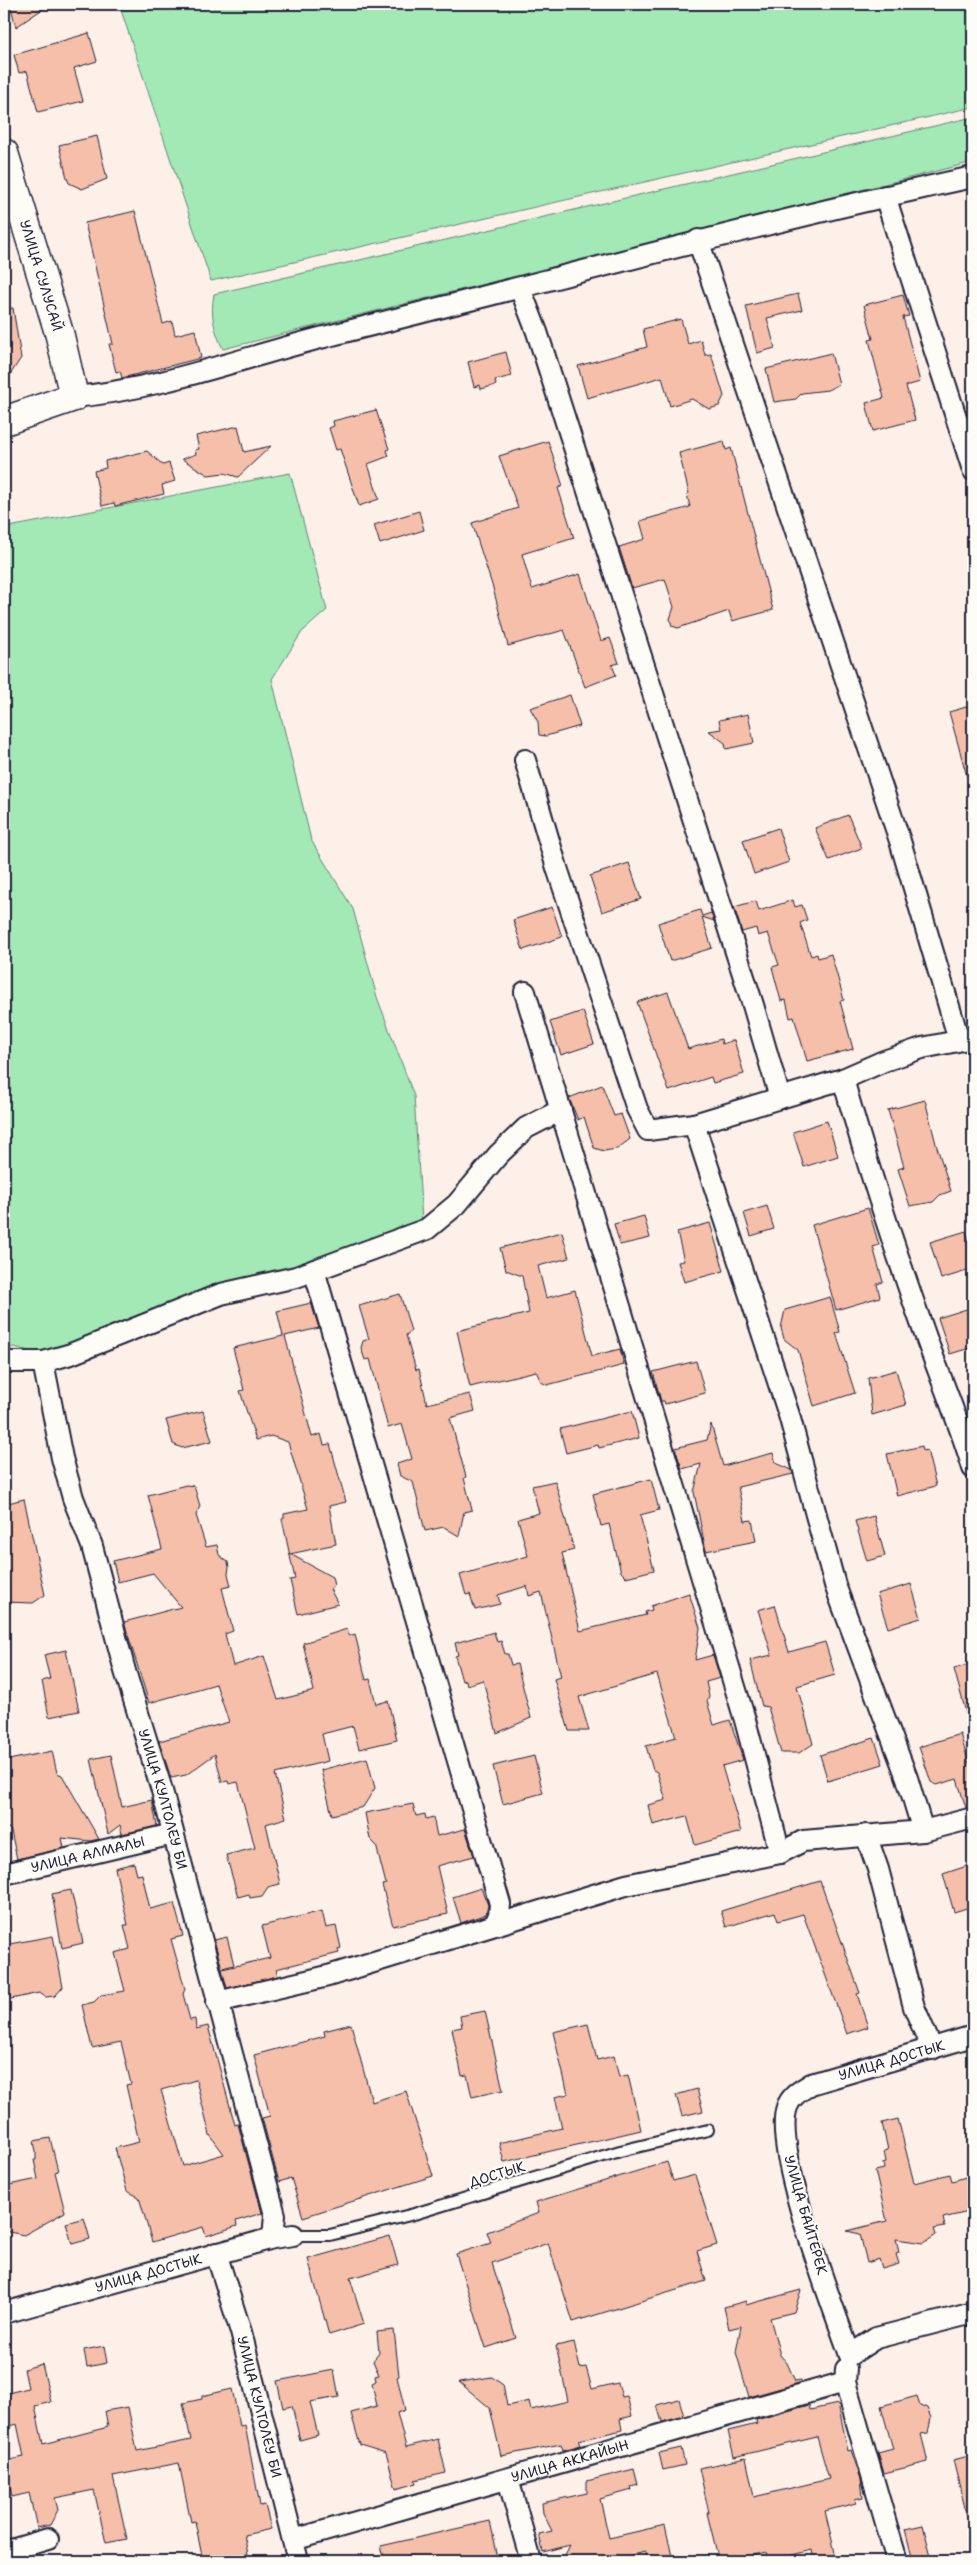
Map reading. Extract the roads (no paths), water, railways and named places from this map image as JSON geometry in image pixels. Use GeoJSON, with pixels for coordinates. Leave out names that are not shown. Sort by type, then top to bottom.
{"type":"FeatureCollection","features":[{"type":"Feature","properties":{"kind":"main road","name":"УЛИЦА СУЛУСАЙ"},"geometry":{"type":"LineString","coordinates":[[4,153],[60,336],[74,397]]}},
{"type":"Feature","properties":{"kind":"main road"},"geometry":{"type":"LineString","coordinates":[[4,420],[74,397]]}},
{"type":"Feature","properties":{"kind":"street"},"geometry":{"type":"LineString","coordinates":[[74,397],[106,394],[142,387],[290,345],[520,288],[698,240],[973,177]]}},
{"type":"Feature","properties":{"kind":"street"},"geometry":{"type":"LineString","coordinates":[[885,196],[973,470]]}},
{"type":"Feature","properties":{"kind":"street"},"geometry":{"type":"LineString","coordinates":[[526,760],[557,868],[637,1109],[648,1130],[694,1124],[842,1079],[884,1060],[922,1048],[966,1039],[698,240]]}},
{"type":"Feature","properties":{"kind":"street"},"geometry":{"type":"LineString","coordinates":[[520,288],[537,332],[647,673],[780,1098]]}},
{"type":"Feature","properties":{"kind":"street"},"geometry":{"type":"LineString","coordinates":[[525,992],[745,1720],[780,1853]]}},
{"type":"Feature","properties":{"kind":"street"},"geometry":{"type":"LineString","coordinates":[[842,1079],[863,1152],[894,1245],[961,1426],[973,1468]]}},
{"type":"Feature","properties":{"kind":"street"},"geometry":{"type":"LineString","coordinates":[[4,1362],[43,1362],[71,1354],[221,1294],[296,1277],[427,1229],[457,1204],[498,1155],[526,1128],[561,1110]]}},
{"type":"Feature","properties":{"kind":"street"},"geometry":{"type":"LineString","coordinates":[[694,1124],[789,1415],[835,1585],[907,1778],[923,1831]]}},
{"type":"Feature","properties":{"kind":"street"},"geometry":{"type":"LineString","coordinates":[[314,1270],[500,1904],[500,1915],[495,1924]]}},
{"type":"Feature","properties":{"kind":"street","name":"УЛИЦА КУЛТОЛЕУ БИ"},"geometry":{"type":"LineString","coordinates":[[43,1362],[62,1458],[74,1498],[92,1546],[125,1671],[161,1787],[274,2215],[273,2238]]}},
{"type":"Feature","properties":{"kind":"street"},"geometry":{"type":"LineString","coordinates":[[217,2002],[328,1976],[626,1885],[780,1853],[803,1841],[923,1831],[973,1818]]}},
{"type":"Feature","properties":{"kind":"street","name":"УЛИЦА АЛМАЛЫ"},"geometry":{"type":"LineString","coordinates":[[4,1874],[172,1834]]}},
{"type":"Feature","properties":{"kind":"street"},"geometry":{"type":"LineString","coordinates":[[866,1835],[878,1869],[914,2007],[932,2049]]}},
{"type":"Feature","properties":{"kind":"street","name":"УЛИЦА ДОСТЫК"},"geometry":{"type":"LineString","coordinates":[[811,2084],[973,2036]]}},
{"type":"Feature","properties":{"kind":"street","name":"УЛИЦА БАЙТЕРЕК"},"geometry":{"type":"LineString","coordinates":[[811,2084],[792,2096],[786,2108],[785,2139],[790,2172],[850,2355]]}},
{"type":"Feature","properties":{"kind":"street","name":"УЛИЦА ДОСТЫК"},"geometry":{"type":"LineString","coordinates":[[4,2313],[273,2238],[293,2236]]}},
{"type":"Feature","properties":{"kind":"street","name":"УЛИЦА КУЛТОЛЕУ БИ"},"geometry":{"type":"LineString","coordinates":[[216,2254],[241,2332],[298,2561]]}},
{"type":"Feature","properties":{"kind":"street"},"geometry":{"type":"LineString","coordinates":[[897,2561],[845,2382],[850,2355],[876,2338],[973,2313]]}},
{"type":"Feature","properties":{"kind":"street","name":"УЛИЦА АККАЙЫН"},"geometry":{"type":"LineString","coordinates":[[293,2540],[845,2382]]}},
{"type":"Feature","properties":{"kind":"street"},"geometry":{"type":"LineString","coordinates":[[508,2479],[531,2561]]}},
{"type":"Feature","properties":{"kind":"street"},"geometry":{"type":"LineString","coordinates":[[4,2552],[48,2539]]}},
{"type":"Feature","properties":{"kind":"lane","name":"ДОСТЫК"},"geometry":{"type":"LineString","coordinates":[[293,2236],[330,2235],[414,2214],[620,2151],[708,2130]]}}]}
